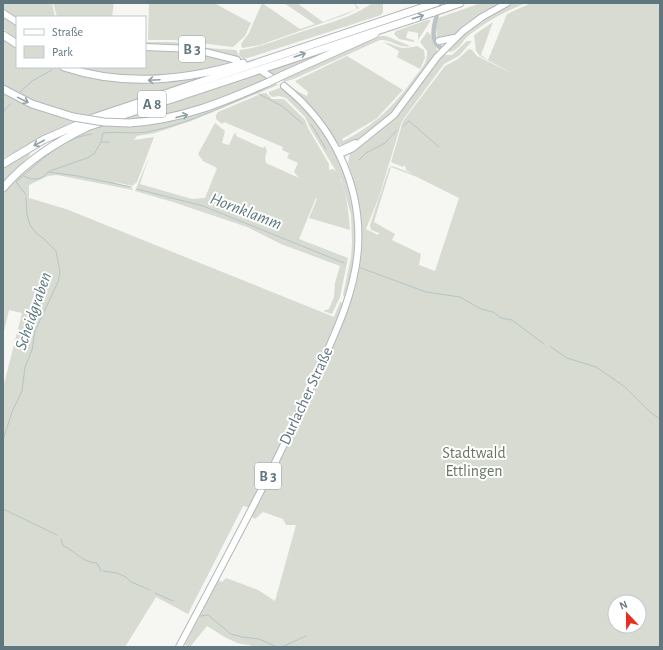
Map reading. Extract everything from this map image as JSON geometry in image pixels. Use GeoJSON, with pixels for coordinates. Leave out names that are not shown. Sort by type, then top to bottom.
{"type":"FeatureCollection","features":[{"type":"Feature","properties":{"kind":"highway","name":"A 8"},"geometry":{"type":"LineString","coordinates":[[3,164],[43,140],[93,118],[436,3]]}},
{"type":"Feature","properties":{"kind":"highway","name":"A 8"},"geometry":{"type":"LineString","coordinates":[[3,188],[20,170],[43,152],[87,127],[434,12],[442,6],[460,3]]}},
{"type":"Feature","properties":{"kind":"highway","name":"A 8"},"geometry":{"type":"LineString","coordinates":[[3,89],[32,104],[72,117],[104,122],[129,123],[155,121],[191,113],[221,102],[270,79],[281,82],[403,22]]}},
{"type":"Feature","properties":{"kind":"highway"},"geometry":{"type":"LineString","coordinates":[[3,35],[16,43]]}},
{"type":"Feature","properties":{"kind":"highway","name":"A 8"},"geometry":{"type":"LineString","coordinates":[[68,68],[107,78],[158,80],[192,76],[254,60],[276,56]]}},
{"type":"Feature","properties":{"kind":"main road"},"geometry":{"type":"LineString","coordinates":[[339,153],[348,151],[385,123],[398,110],[444,50],[456,38],[478,20],[507,3]]}},
{"type":"Feature","properties":{"kind":"main road"},"geometry":{"type":"LineString","coordinates":[[3,13],[16,21]]}},
{"type":"Feature","properties":{"kind":"main road"},"geometry":{"type":"LineString","coordinates":[[439,41],[456,38]]}},
{"type":"Feature","properties":{"kind":"main road","name":"B 3"},"geometry":{"type":"LineString","coordinates":[[146,47],[193,49],[237,60]]}},
{"type":"Feature","properties":{"kind":"main road"},"geometry":{"type":"LineString","coordinates":[[263,72],[270,79]]}},
{"type":"Feature","properties":{"kind":"main road","name":"B 3"},"geometry":{"type":"LineString","coordinates":[[281,82],[315,116],[339,153],[345,167]]}},
{"type":"Feature","properties":{"kind":"main road"},"geometry":{"type":"LineString","coordinates":[[339,153],[360,141]]}},
{"type":"Feature","properties":{"kind":"main road"},"geometry":{"type":"LineString","coordinates":[[345,167],[348,151]]}},
{"type":"Feature","properties":{"kind":"main road","name":"Durlacher Straße"},"geometry":{"type":"LineString","coordinates":[[179,647],[299,413],[351,290],[356,268],[358,238],[357,216],[353,193],[345,167]]}},
{"type":"Feature","properties":{"kind":"street"},"geometry":{"type":"LineString","coordinates":[[442,6],[434,26],[434,34],[435,42],[444,50]]}},
{"type":"Feature","properties":{"kind":"street"},"geometry":{"type":"LineString","coordinates":[[434,34],[444,50]]}},
{"type":"Feature","properties":{"kind":"green space"},"geometry":{"type":"Polygon","coordinates":[[[3,3],[52,3],[55,16],[16,16],[16,19],[3,11],[3,3]]]}},
{"type":"Feature","properties":{"kind":"green space"},"geometry":{"type":"Polygon","coordinates":[[[53,3],[114,3],[112,16],[57,16],[53,3]]]}},
{"type":"Feature","properties":{"kind":"green space"},"geometry":{"type":"Polygon","coordinates":[[[149,3],[214,3],[251,23],[245,36],[233,47],[174,40],[148,40],[149,3]]]}},
{"type":"Feature","properties":{"kind":"green space"},"geometry":{"type":"Polygon","coordinates":[[[262,3],[300,29],[315,24],[284,3],[297,3],[323,22],[357,9],[345,15],[260,45],[242,48],[241,44],[249,33],[262,3]]]}},
{"type":"Feature","properties":{"kind":"green space"},"geometry":{"type":"Polygon","coordinates":[[[372,3],[383,3],[383,12],[381,15],[251,57],[243,59],[239,55],[240,50],[261,46],[335,21],[364,9],[372,3]]]}},
{"type":"Feature","properties":{"kind":"green space"},"geometry":{"type":"Polygon","coordinates":[[[481,3],[503,3],[446,40],[437,37],[436,27],[438,18],[481,3]]]}},
{"type":"Feature","properties":{"kind":"green space"},"geometry":{"type":"Polygon","coordinates":[[[512,3],[526,3],[488,22],[467,37],[457,49],[449,52],[448,50],[468,29],[512,3]]]}},
{"type":"Feature","properties":{"kind":"green space","name":"Stadtwald Ettlingen"},"geometry":{"type":"Polygon","coordinates":[[[531,3],[660,3],[660,647],[252,647],[222,636],[207,626],[190,647],[185,645],[218,580],[222,582],[226,578],[258,590],[275,601],[296,525],[286,525],[283,519],[263,512],[255,519],[251,516],[254,509],[243,506],[188,614],[156,597],[125,647],[3,647],[3,388],[22,313],[9,310],[3,336],[3,193],[16,179],[53,149],[103,124],[136,126],[178,120],[213,109],[275,83],[278,85],[191,121],[155,133],[137,136],[134,140],[154,137],[137,182],[132,186],[111,181],[132,188],[133,190],[57,175],[48,176],[29,185],[29,198],[66,209],[334,317],[340,302],[344,303],[359,262],[353,178],[348,163],[350,153],[374,134],[443,55],[452,55],[467,41],[472,41],[459,56],[444,64],[402,121],[379,197],[366,229],[378,235],[379,233],[371,230],[370,225],[389,168],[392,166],[414,174],[406,170],[405,165],[403,167],[391,162],[403,121],[445,66],[458,59],[469,49],[472,50],[477,56],[515,75],[480,56],[476,51],[474,35],[493,22],[481,55],[488,60],[507,14],[531,3]],[[391,167],[374,222],[395,234],[392,240],[421,254],[419,265],[435,271],[459,198],[417,177],[391,167]]]}},
{"type":"Feature","properties":{"kind":"green space"},"geometry":{"type":"Polygon","coordinates":[[[3,15],[16,23],[16,38],[3,29],[3,15]]]}},
{"type":"Feature","properties":{"kind":"green space"},"geometry":{"type":"Polygon","coordinates":[[[431,20],[418,40],[418,33],[408,31],[406,38],[414,40],[414,42],[399,39],[394,34],[396,31],[431,20]]]}},
{"type":"Feature","properties":{"kind":"green space"},"geometry":{"type":"Polygon","coordinates":[[[427,32],[431,35],[434,41],[437,48],[437,54],[417,82],[385,119],[359,138],[343,146],[337,144],[318,116],[295,93],[295,91],[287,86],[307,96],[308,92],[295,81],[347,56],[403,90],[376,119],[342,139],[343,141],[364,129],[383,114],[399,98],[424,66],[427,51],[420,42],[427,32]]]}},
{"type":"Feature","properties":{"kind":"green space"},"geometry":{"type":"Polygon","coordinates":[[[381,36],[386,36],[410,46],[406,47],[380,40],[296,78],[284,82],[282,80],[381,36]]]}},
{"type":"Feature","properties":{"kind":"green space"},"geometry":{"type":"Polygon","coordinates":[[[3,38],[16,46],[16,68],[60,68],[99,79],[209,75],[87,117],[65,112],[27,98],[3,86],[3,38]]]}},
{"type":"Feature","properties":{"kind":"green space"},"geometry":{"type":"Polygon","coordinates":[[[146,42],[174,42],[208,48],[236,50],[240,58],[196,47],[146,46],[146,42]]]}},
{"type":"Feature","properties":{"kind":"green space"},"geometry":{"type":"Polygon","coordinates":[[[383,42],[402,48],[417,46],[424,50],[425,58],[420,69],[397,57],[399,51],[383,42]]]}},
{"type":"Feature","properties":{"kind":"green space"},"geometry":{"type":"Polygon","coordinates":[[[343,45],[275,75],[267,70],[343,45]]]}},
{"type":"Feature","properties":{"kind":"green space"},"geometry":{"type":"Polygon","coordinates":[[[146,49],[189,50],[233,61],[194,71],[175,74],[136,75],[83,68],[146,68],[146,49]]]}},
{"type":"Feature","properties":{"kind":"green space"},"geometry":{"type":"Polygon","coordinates":[[[260,73],[268,78],[252,87],[215,103],[176,114],[137,120],[118,120],[260,73]]]}},
{"type":"Feature","properties":{"kind":"green space"},"geometry":{"type":"Polygon","coordinates":[[[282,87],[301,104],[330,142],[348,186],[353,210],[355,259],[345,298],[343,295],[351,257],[352,242],[351,215],[342,181],[305,117],[286,98],[279,96],[272,97],[269,94],[269,92],[282,87]]]}},
{"type":"Feature","properties":{"kind":"green space"},"geometry":{"type":"Polygon","coordinates":[[[3,93],[49,114],[76,120],[3,158],[3,93]]]}},
{"type":"Feature","properties":{"kind":"green space"},"geometry":{"type":"Polygon","coordinates":[[[266,93],[272,99],[284,99],[305,120],[329,164],[329,170],[333,169],[337,173],[344,188],[348,207],[350,230],[309,218],[317,199],[316,198],[299,239],[348,258],[340,297],[332,314],[323,311],[329,309],[334,297],[335,283],[340,266],[281,244],[247,227],[135,191],[149,157],[140,184],[192,199],[205,198],[217,168],[203,161],[198,154],[215,123],[225,131],[222,143],[229,145],[234,134],[236,133],[236,136],[263,148],[265,146],[267,151],[265,158],[266,163],[299,178],[294,172],[298,163],[287,158],[289,153],[282,150],[283,147],[224,122],[222,124],[216,119],[218,112],[266,93]]]}},
{"type":"Feature","properties":{"kind":"green space"},"geometry":{"type":"Polygon","coordinates":[[[31,151],[29,156],[3,184],[3,168],[31,151]]]}},
{"type":"Feature","properties":{"kind":"waterway"},"geometry":{"type":"LineString","coordinates":[[20,92],[32,81],[52,70]]}},
{"type":"Feature","properties":{"kind":"waterway"},"geometry":{"type":"LineString","coordinates":[[101,142],[103,133],[140,133],[166,128],[208,113],[262,90]]}},
{"type":"Feature","properties":{"kind":"waterway"},"geometry":{"type":"LineString","coordinates":[[259,94],[282,106],[303,124]]}},
{"type":"Feature","properties":{"kind":"waterway"},"geometry":{"type":"LineString","coordinates":[[3,112],[10,104]]}},
{"type":"Feature","properties":{"kind":"waterway"},"geometry":{"type":"LineString","coordinates":[[403,126],[409,121],[439,147]]}},
{"type":"Feature","properties":{"kind":"waterway"},"geometry":{"type":"LineString","coordinates":[[311,124],[326,149]]}},
{"type":"Feature","properties":{"kind":"waterway"},"geometry":{"type":"LineString","coordinates":[[359,160],[366,153],[385,143],[397,130]]}},
{"type":"Feature","properties":{"kind":"waterway"},"geometry":{"type":"LineString","coordinates":[[26,195],[16,182],[51,152],[71,140],[92,134]]}},
{"type":"Feature","properties":{"kind":"waterway"},"geometry":{"type":"LineString","coordinates":[[50,171],[87,158],[94,154],[101,142],[109,142]]}},
{"type":"Feature","properties":{"kind":"waterway","name":"Hornklamm"},"geometry":{"type":"LineString","coordinates":[[24,176],[30,179],[37,179],[43,177],[48,172],[78,176],[131,187]]}},
{"type":"Feature","properties":{"kind":"waterway","name":"Hornklamm"},"geometry":{"type":"LineString","coordinates":[[137,189],[203,206],[344,263]]}},
{"type":"Feature","properties":{"kind":"waterway","name":"Scheidgraben"},"geometry":{"type":"LineString","coordinates":[[3,440],[12,412],[22,391],[25,367],[32,350],[35,331],[58,282],[60,272],[56,251],[37,234],[30,225],[27,215],[26,198]]}},
{"type":"Feature","properties":{"kind":"waterway","name":"Hornklamm"},"geometry":{"type":"LineString","coordinates":[[361,268],[426,292],[460,297],[481,309],[493,312],[501,318],[512,320],[544,344]]}},
{"type":"Feature","properties":{"kind":"waterway","name":"Hornklamm"},"geometry":{"type":"LineString","coordinates":[[551,347],[567,358],[596,367],[625,387],[651,413],[660,419]]}},
{"type":"Feature","properties":{"kind":"waterway"},"geometry":{"type":"LineString","coordinates":[[3,509],[57,535]]}},
{"type":"Feature","properties":{"kind":"waterway"},"geometry":{"type":"LineString","coordinates":[[61,539],[63,546],[83,559],[97,563],[101,571]]}},
{"type":"Feature","properties":{"kind":"waterway"},"geometry":{"type":"LineString","coordinates":[[103,571],[117,573],[126,577],[131,582],[150,590]]}},
{"type":"Feature","properties":{"kind":"waterway"},"geometry":{"type":"LineString","coordinates":[[155,593],[173,601]]}},
{"type":"Feature","properties":{"kind":"waterway"},"geometry":{"type":"LineString","coordinates":[[200,616],[208,615],[231,634],[259,639],[277,647]]}},
{"type":"Feature","properties":{"kind":"waterway"},"geometry":{"type":"LineString","coordinates":[[282,647],[306,636]]}}]}
